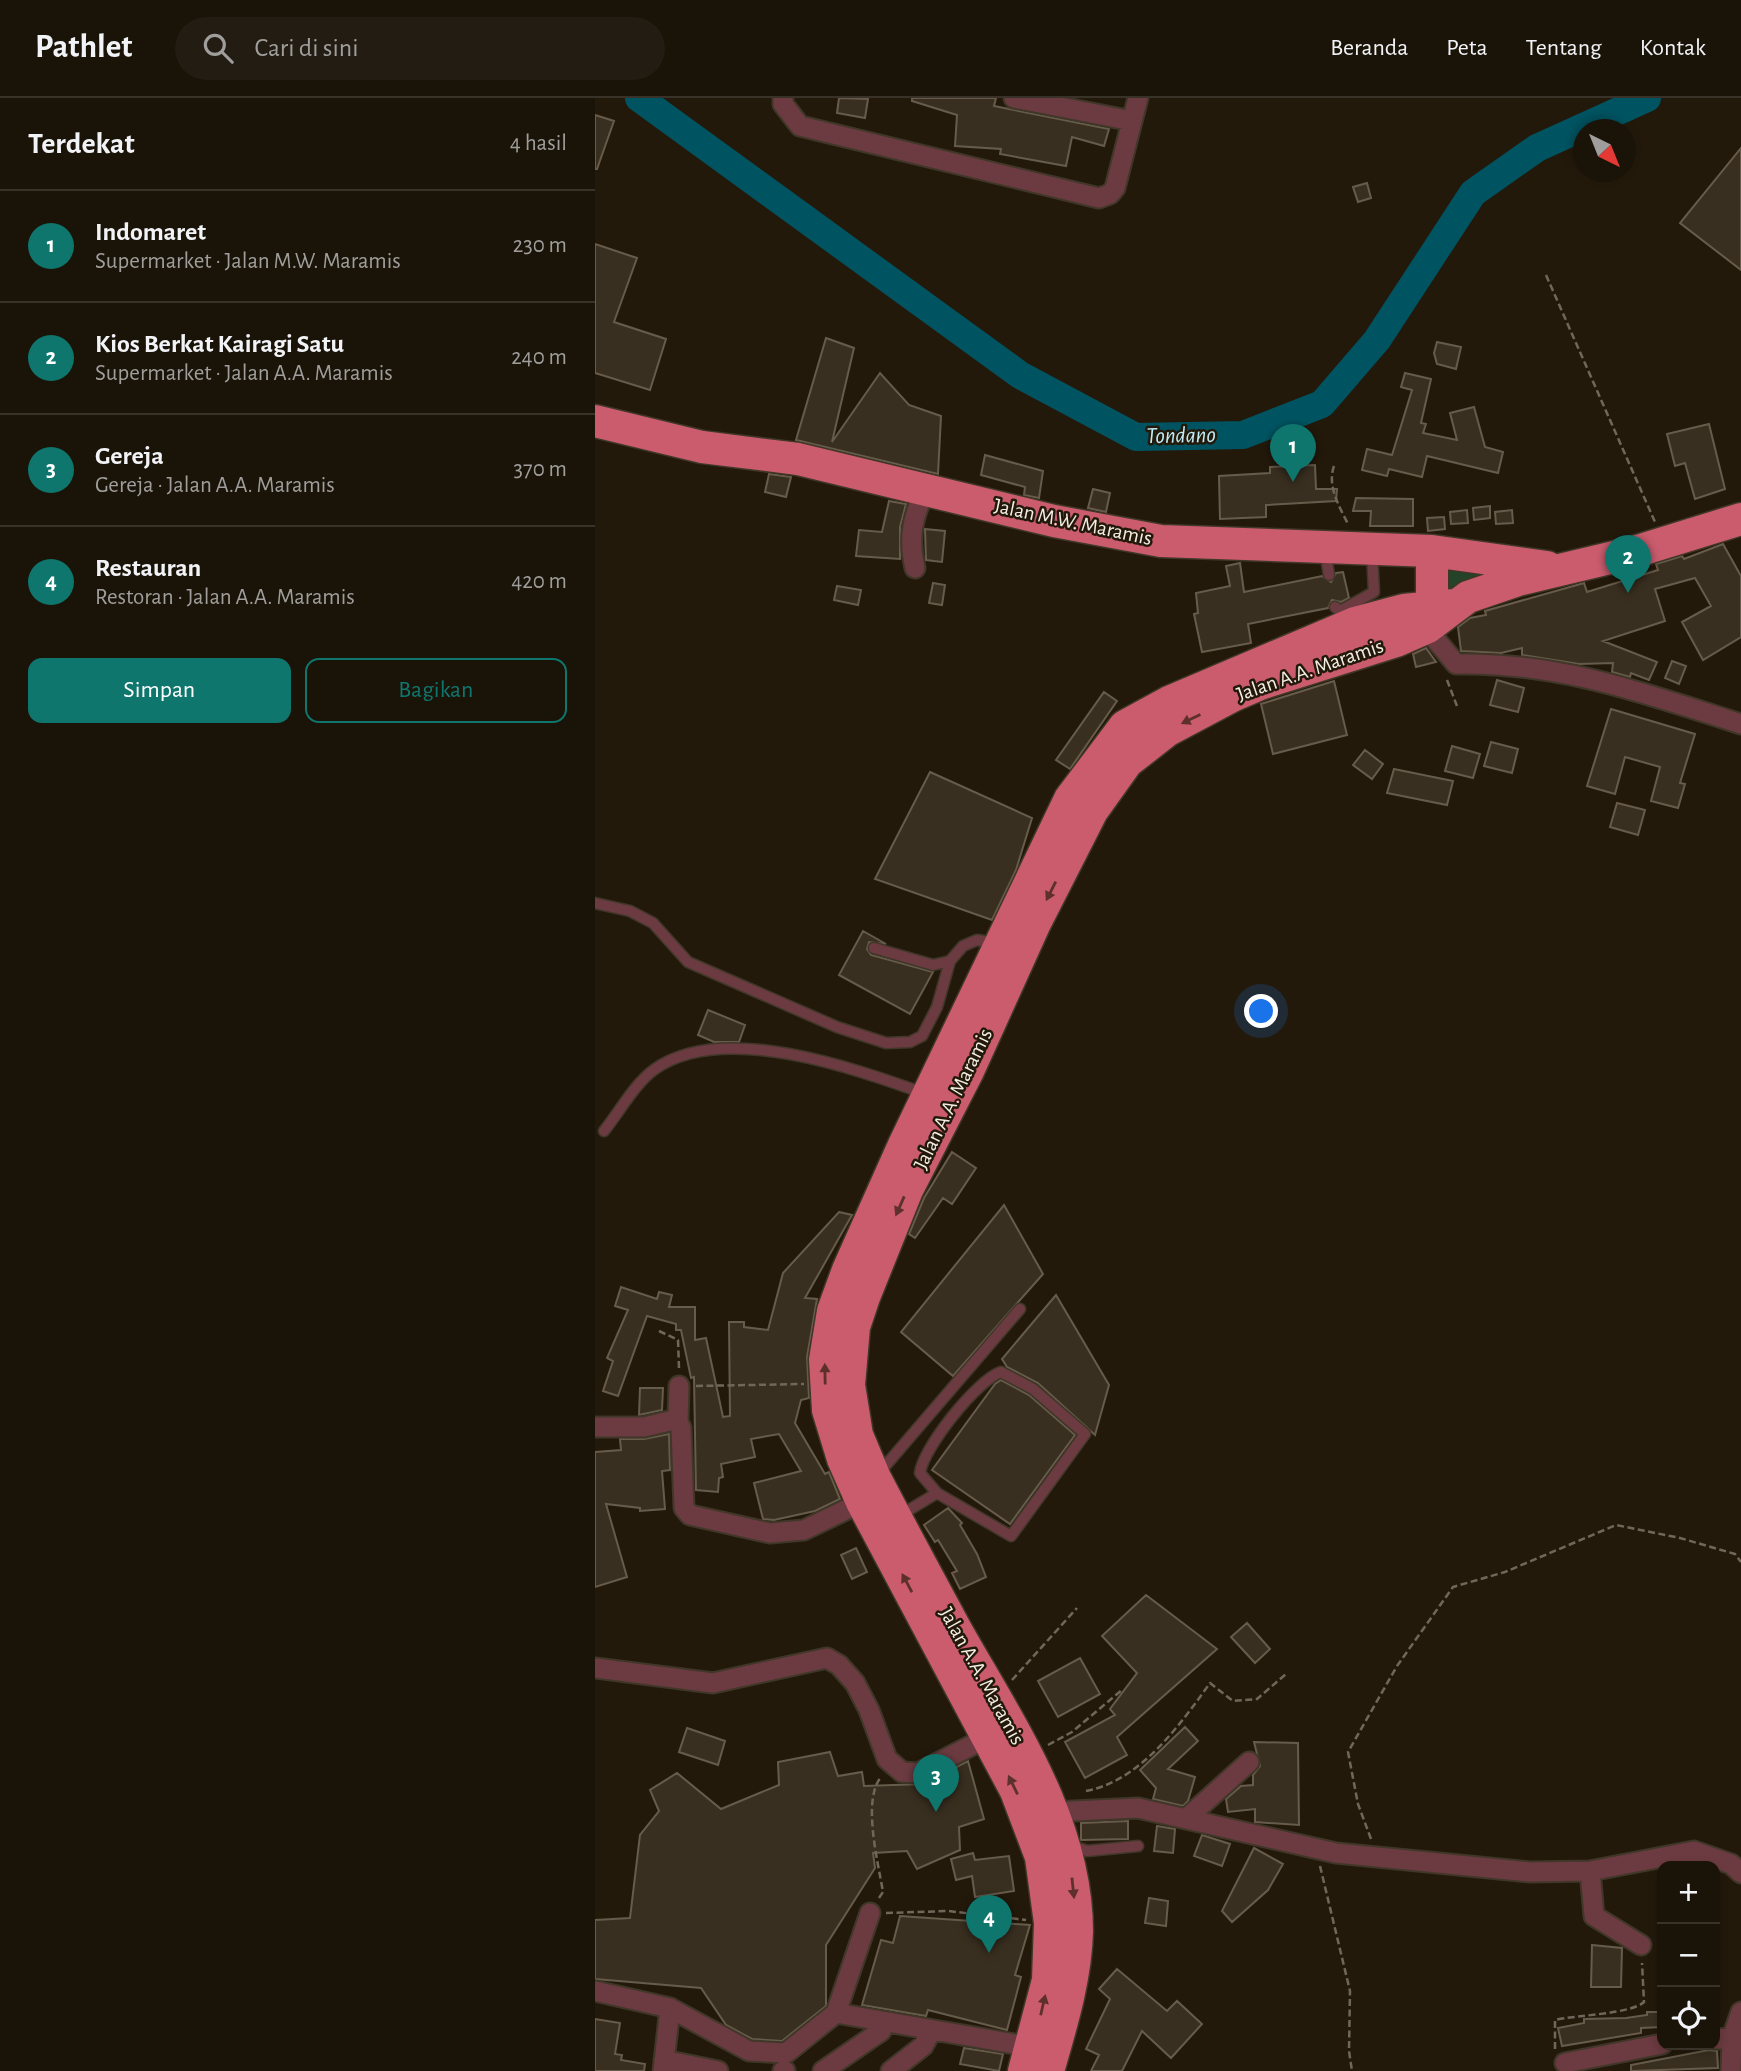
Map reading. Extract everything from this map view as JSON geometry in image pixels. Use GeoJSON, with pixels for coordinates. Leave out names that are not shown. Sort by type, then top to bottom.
{"type":"FeatureCollection","features":[{"type":"Feature","properties":{"kind":"highway","name":"Jalan M.W. Maramis"},"geometry":{"type":"LineString","coordinates":[[595,421],[702,447],[797,459],[1054,522],[1161,541],[1345,555],[1432,551],[1558,570]]}},
{"type":"Feature","properties":{"kind":"highway"},"geometry":{"type":"LineString","coordinates":[[1035,2063],[1048,1980],[1050,1923],[1041,1857],[1016,1791],[868,1490],[832,1427],[825,1385],[825,1360],[841,1290],[879,1200],[1001,943],[1025,917],[1070,799],[1125,726],[1169,702],[1333,631],[1429,612],[1492,588],[1664,543],[1741,519]]}},
{"type":"Feature","properties":{"kind":"highway"},"geometry":{"type":"LineString","coordinates":[[1429,612],[1432,551]]}},
{"type":"Feature","properties":{"kind":"highway","name":"Jalan A.A. Maramis"},"geometry":{"type":"LineString","coordinates":[[1025,917],[968,1071],[907,1190],[854,1327],[849,1366],[850,1402],[868,1490],[895,1517],[1026,1756],[1052,1812],[1071,1876],[1077,1931],[1066,2009],[1035,2063]]}},
{"type":"Feature","properties":{"kind":"street"},"geometry":{"type":"LineString","coordinates":[[783,98],[783,104],[800,125],[1099,198],[1110,194],[1115,188],[1138,98]]}},
{"type":"Feature","properties":{"kind":"street"},"geometry":{"type":"LineString","coordinates":[[1014,98],[1132,121]]}},
{"type":"Feature","properties":{"kind":"street"},"geometry":{"type":"LineString","coordinates":[[915,568],[910,547],[912,523],[926,489]]}},
{"type":"Feature","properties":{"kind":"street"},"geometry":{"type":"LineString","coordinates":[[1429,612],[1456,664],[1503,664],[1588,676],[1741,724]]}},
{"type":"Feature","properties":{"kind":"street"},"geometry":{"type":"LineString","coordinates":[[679,1386],[678,1422],[681,1428],[684,1508],[690,1515],[771,1533],[804,1530],[868,1490]]}},
{"type":"Feature","properties":{"kind":"street"},"geometry":{"type":"LineString","coordinates":[[595,1427],[644,1427],[678,1422]]}},
{"type":"Feature","properties":{"kind":"street"},"geometry":{"type":"LineString","coordinates":[[595,1668],[712,1683],[827,1658],[839,1665],[855,1684],[891,1765],[902,1772],[918,1773],[988,1737]]}},
{"type":"Feature","properties":{"kind":"street"},"geometry":{"type":"LineString","coordinates":[[1187,1818],[1249,1762]]}},
{"type":"Feature","properties":{"kind":"street"},"geometry":{"type":"LineString","coordinates":[[1052,1812],[1138,1808],[1316,1849],[1530,1871],[1590,1871],[1694,1851],[1731,1864],[1741,1873]]}},
{"type":"Feature","properties":{"kind":"street"},"geometry":{"type":"LineString","coordinates":[[1590,1871],[1594,1916],[1641,1945]]}},
{"type":"Feature","properties":{"kind":"street"},"geometry":{"type":"LineString","coordinates":[[595,1991],[670,2008],[749,2051],[784,2066],[837,2013],[870,1913]]}},
{"type":"Feature","properties":{"kind":"street"},"geometry":{"type":"LineString","coordinates":[[670,2008],[664,2066],[717,2071]]}},
{"type":"Feature","properties":{"kind":"street"},"geometry":{"type":"LineString","coordinates":[[1731,2071],[1724,2039],[1741,2012]]}},
{"type":"Feature","properties":{"kind":"street"},"geometry":{"type":"LineString","coordinates":[[837,2013],[931,2031],[1035,2063]]}},
{"type":"Feature","properties":{"kind":"street"},"geometry":{"type":"LineString","coordinates":[[823,2071],[881,2031],[885,2022]]}},
{"type":"Feature","properties":{"kind":"street"},"geometry":{"type":"LineString","coordinates":[[891,2071],[923,2046],[931,2031]]}},
{"type":"Feature","properties":{"kind":"street"},"geometry":{"type":"LineString","coordinates":[[1578,2065],[1657,2045]]}},
{"type":"Feature","properties":{"kind":"lane"},"geometry":{"type":"LineString","coordinates":[[1335,607],[1340,611],[1374,592],[1345,555]]}},
{"type":"Feature","properties":{"kind":"lane"},"geometry":{"type":"LineString","coordinates":[[595,903],[630,911],[653,923],[688,962],[837,1027],[886,1043],[910,1042],[922,1036],[937,1007],[950,961],[963,946],[977,940],[1001,943]]}},
{"type":"Feature","properties":{"kind":"lane"},"geometry":{"type":"LineString","coordinates":[[874,948],[933,965],[950,961]]}},
{"type":"Feature","properties":{"kind":"lane"},"geometry":{"type":"LineString","coordinates":[[604,1131],[653,1070],[684,1056],[709,1052],[787,1052],[874,1076],[929,1096]]}},
{"type":"Feature","properties":{"kind":"lane"},"geometry":{"type":"LineString","coordinates":[[868,1490],[1020,1309]]}},
{"type":"Feature","properties":{"kind":"lane"},"geometry":{"type":"LineString","coordinates":[[1000,1372],[1018,1379],[1085,1434],[1011,1536],[937,1493],[921,1473],[922,1464],[950,1422],[990,1375],[1000,1372]]}},
{"type":"Feature","properties":{"kind":"lane"},"geometry":{"type":"LineString","coordinates":[[895,1517],[937,1493]]}},
{"type":"Feature","properties":{"kind":"lane"},"geometry":{"type":"LineString","coordinates":[[1062,1843],[1087,1851],[1138,1846]]}},
{"type":"Feature","properties":{"kind":"path"},"geometry":{"type":"LineString","coordinates":[[1546,275],[1664,543]]}},
{"type":"Feature","properties":{"kind":"path"},"geometry":{"type":"LineString","coordinates":[[1334,466],[1331,475],[1345,555]]}},
{"type":"Feature","properties":{"kind":"path"},"geometry":{"type":"LineString","coordinates":[[659,1331],[677,1340],[679,1386],[825,1385]]}},
{"type":"Feature","properties":{"kind":"path"},"geometry":{"type":"LineString","coordinates":[[1377,1855],[1358,1804],[1348,1752],[1397,1666],[1453,1587],[1506,1572],[1616,1525],[1680,1538],[1735,1554],[1741,1563]]}},
{"type":"Feature","properties":{"kind":"path"},"geometry":{"type":"LineString","coordinates":[[993,1695],[1020,1674],[1077,1608]]}},
{"type":"Feature","properties":{"kind":"path"},"geometry":{"type":"LineString","coordinates":[[1077,1793],[1103,1788],[1121,1779],[1184,1720],[1210,1683],[1233,1702],[1257,1699],[1286,1674]]}},
{"type":"Feature","properties":{"kind":"path"},"geometry":{"type":"LineString","coordinates":[[1026,1756],[1072,1732],[1123,1689]]}},
{"type":"Feature","properties":{"kind":"path"},"geometry":{"type":"LineString","coordinates":[[870,1913],[883,1892],[873,1841],[873,1786],[891,1765]]}},
{"type":"Feature","properties":{"kind":"path"},"geometry":{"type":"LineString","coordinates":[[1316,1849],[1350,1991],[1349,2051],[1352,2071]]}},
{"type":"Feature","properties":{"kind":"path"},"geometry":{"type":"LineString","coordinates":[[870,1913],[948,1911],[1050,1923]]}},
{"type":"Feature","properties":{"kind":"path"},"geometry":{"type":"LineString","coordinates":[[1578,2065],[1556,2062],[1553,2036],[1555,2020],[1582,2013],[1625,2010],[1644,2002],[1641,1945]]}},
{"type":"Feature","properties":{"kind":"green space"},"geometry":{"type":"Polygon","coordinates":[[[1434,554],[1513,572],[1452,601],[1434,554]]]}},
{"type":"Feature","properties":{"kind":"building"},"geometry":{"type":"Polygon","coordinates":[[[839,98],[868,99],[865,118],[837,113],[839,98]]]}},
{"type":"Feature","properties":{"kind":"building"},"geometry":{"type":"Polygon","coordinates":[[[912,98],[996,98],[994,106],[1109,129],[1104,146],[1072,137],[1066,166],[1000,154],[1001,149],[955,146],[957,115],[912,101],[912,98]]]}},
{"type":"Feature","properties":{"kind":"building"},"geometry":{"type":"Polygon","coordinates":[[[595,115],[614,121],[597,169],[595,169],[595,115]]]}},
{"type":"Feature","properties":{"kind":"building"},"geometry":{"type":"Polygon","coordinates":[[[1741,148],[1741,270],[1680,223],[1741,148]]]}},
{"type":"Feature","properties":{"kind":"building"},"geometry":{"type":"Polygon","coordinates":[[[1367,183],[1371,198],[1358,202],[1353,187],[1367,183]]]}},
{"type":"Feature","properties":{"kind":"building"},"geometry":{"type":"Polygon","coordinates":[[[595,244],[637,258],[614,322],[666,339],[650,390],[595,373],[595,244]]]}},
{"type":"Feature","properties":{"kind":"building"},"geometry":{"type":"Polygon","coordinates":[[[826,338],[854,348],[832,442],[880,373],[909,405],[941,416],[938,474],[796,440],[826,338]]]}},
{"type":"Feature","properties":{"kind":"building"},"geometry":{"type":"Polygon","coordinates":[[[1437,342],[1461,347],[1456,369],[1437,364],[1434,353],[1437,342]]]}},
{"type":"Feature","properties":{"kind":"building"},"geometry":{"type":"Polygon","coordinates":[[[1405,373],[1431,379],[1421,423],[1426,424],[1423,433],[1457,440],[1450,413],[1474,407],[1485,447],[1503,452],[1498,473],[1427,456],[1422,477],[1389,469],[1387,476],[1362,470],[1367,449],[1392,455],[1412,390],[1401,387],[1405,373]]]}},
{"type":"Feature","properties":{"kind":"building"},"geometry":{"type":"Polygon","coordinates":[[[1709,424],[1725,489],[1695,499],[1685,463],[1675,466],[1667,434],[1709,424]]]}},
{"type":"Feature","properties":{"kind":"building"},"geometry":{"type":"Polygon","coordinates":[[[985,455],[1043,471],[1039,498],[1024,495],[1025,487],[981,475],[985,455]]]}},
{"type":"Feature","properties":{"kind":"building"},"geometry":{"type":"Polygon","coordinates":[[[1315,465],[1316,489],[1337,489],[1336,501],[1266,505],[1266,517],[1220,519],[1219,476],[1270,473],[1270,467],[1315,465]]]}},
{"type":"Feature","properties":{"kind":"building"},"geometry":{"type":"Polygon","coordinates":[[[769,474],[791,477],[786,497],[765,492],[769,474]]]}},
{"type":"Feature","properties":{"kind":"building"},"geometry":{"type":"Polygon","coordinates":[[[1093,489],[1110,493],[1106,512],[1088,508],[1093,489]]]}},
{"type":"Feature","properties":{"kind":"building"},"geometry":{"type":"Polygon","coordinates":[[[1356,498],[1413,499],[1413,526],[1370,526],[1371,511],[1353,511],[1356,498]]]}},
{"type":"Feature","properties":{"kind":"building"},"geometry":{"type":"Polygon","coordinates":[[[889,501],[906,504],[900,527],[900,559],[856,556],[859,530],[882,532],[889,501]]]}},
{"type":"Feature","properties":{"kind":"building"},"geometry":{"type":"Polygon","coordinates":[[[1490,506],[1490,518],[1474,520],[1473,508],[1490,506]]]}},
{"type":"Feature","properties":{"kind":"building"},"geometry":{"type":"Polygon","coordinates":[[[1467,510],[1468,523],[1451,524],[1450,512],[1467,510]]]}},
{"type":"Feature","properties":{"kind":"building"},"geometry":{"type":"Polygon","coordinates":[[[1512,510],[1513,523],[1496,524],[1495,512],[1512,510]]]}},
{"type":"Feature","properties":{"kind":"building"},"geometry":{"type":"Polygon","coordinates":[[[1444,517],[1445,529],[1428,531],[1427,518],[1444,517]]]}},
{"type":"Feature","properties":{"kind":"building"},"geometry":{"type":"Polygon","coordinates":[[[925,529],[945,531],[942,562],[926,560],[925,529]]]}},
{"type":"Feature","properties":{"kind":"building"},"geometry":{"type":"Polygon","coordinates":[[[1723,544],[1741,576],[1741,637],[1703,660],[1682,622],[1711,606],[1695,578],[1655,589],[1665,621],[1603,641],[1657,662],[1649,680],[1631,673],[1630,677],[1612,672],[1613,663],[1579,664],[1522,655],[1522,648],[1501,653],[1461,651],[1458,627],[1470,618],[1486,615],[1485,611],[1584,583],[1587,592],[1658,570],[1656,564],[1682,556],[1684,559],[1723,544]]]}},
{"type":"Feature","properties":{"kind":"building"},"geometry":{"type":"Polygon","coordinates":[[[1240,563],[1244,592],[1322,576],[1331,582],[1336,573],[1343,572],[1349,598],[1341,602],[1332,600],[1328,608],[1248,624],[1251,643],[1202,652],[1194,614],[1198,613],[1196,593],[1230,586],[1226,566],[1240,563]]]}},
{"type":"Feature","properties":{"kind":"building"},"geometry":{"type":"Polygon","coordinates":[[[933,583],[945,585],[942,605],[929,603],[933,583]]]}},
{"type":"Feature","properties":{"kind":"building"},"geometry":{"type":"Polygon","coordinates":[[[837,586],[861,590],[858,605],[834,600],[837,586]]]}},
{"type":"Feature","properties":{"kind":"building"},"geometry":{"type":"Polygon","coordinates":[[[1426,648],[1436,662],[1416,667],[1413,654],[1426,648]]]}},
{"type":"Feature","properties":{"kind":"building"},"geometry":{"type":"Polygon","coordinates":[[[1672,661],[1686,666],[1679,684],[1665,678],[1672,661]]]}},
{"type":"Feature","properties":{"kind":"building"},"geometry":{"type":"Polygon","coordinates":[[[1497,680],[1524,688],[1518,712],[1490,705],[1497,680]]]}},
{"type":"Feature","properties":{"kind":"building"},"geometry":{"type":"Polygon","coordinates":[[[1334,681],[1347,735],[1273,754],[1261,704],[1334,681]]]}},
{"type":"Feature","properties":{"kind":"building"},"geometry":{"type":"Polygon","coordinates":[[[1104,692],[1117,701],[1070,769],[1056,760],[1104,692]]]}},
{"type":"Feature","properties":{"kind":"building"},"geometry":{"type":"Polygon","coordinates":[[[1611,709],[1695,734],[1680,783],[1685,784],[1678,808],[1651,801],[1660,767],[1625,757],[1615,794],[1587,786],[1611,709]]]}},
{"type":"Feature","properties":{"kind":"building"},"geometry":{"type":"Polygon","coordinates":[[[1491,742],[1518,749],[1512,773],[1484,766],[1491,742]]]}},
{"type":"Feature","properties":{"kind":"building"},"geometry":{"type":"Polygon","coordinates":[[[1452,746],[1480,754],[1473,778],[1445,771],[1452,746]]]}},
{"type":"Feature","properties":{"kind":"building"},"geometry":{"type":"Polygon","coordinates":[[[1365,750],[1383,764],[1372,779],[1353,765],[1365,750]]]}},
{"type":"Feature","properties":{"kind":"building"},"geometry":{"type":"Polygon","coordinates":[[[1394,769],[1453,781],[1447,805],[1387,793],[1394,769]]]}},
{"type":"Feature","properties":{"kind":"building"},"geometry":{"type":"Polygon","coordinates":[[[930,772],[1032,818],[1016,870],[992,920],[875,879],[930,772]]]}},
{"type":"Feature","properties":{"kind":"building"},"geometry":{"type":"Polygon","coordinates":[[[1617,803],[1645,810],[1638,835],[1610,827],[1617,803]]]}},
{"type":"Feature","properties":{"kind":"building"},"geometry":{"type":"Polygon","coordinates":[[[863,931],[886,944],[869,942],[867,949],[871,955],[933,972],[910,1014],[839,975],[863,931]]]}},
{"type":"Feature","properties":{"kind":"building"},"geometry":{"type":"Polygon","coordinates":[[[708,1010],[745,1025],[739,1042],[714,1042],[698,1035],[708,1010]]]}},
{"type":"Feature","properties":{"kind":"building"},"geometry":{"type":"Polygon","coordinates":[[[952,1152],[976,1168],[952,1204],[943,1198],[915,1238],[909,1234],[924,1198],[952,1152]]]}},
{"type":"Feature","properties":{"kind":"building"},"geometry":{"type":"Polygon","coordinates":[[[1004,1205],[1043,1274],[953,1376],[901,1332],[1004,1205]]]}},
{"type":"Feature","properties":{"kind":"building"},"geometry":{"type":"Polygon","coordinates":[[[839,1212],[852,1215],[805,1298],[817,1299],[807,1357],[809,1398],[801,1400],[795,1423],[825,1474],[829,1472],[840,1499],[815,1511],[774,1520],[763,1519],[754,1483],[801,1471],[779,1434],[751,1439],[755,1457],[721,1464],[723,1477],[719,1478],[718,1492],[696,1490],[694,1377],[691,1378],[681,1330],[676,1330],[676,1324],[647,1316],[618,1396],[603,1391],[613,1361],[607,1358],[628,1310],[615,1306],[621,1287],[657,1299],[659,1292],[672,1295],[669,1307],[695,1307],[695,1340],[706,1338],[723,1417],[730,1416],[729,1322],[744,1322],[744,1327],[768,1330],[783,1273],[839,1212]]]}},
{"type":"Feature","properties":{"kind":"building"},"geometry":{"type":"Polygon","coordinates":[[[1056,1295],[1109,1385],[1095,1435],[1038,1383],[1007,1367],[1002,1359],[1056,1295]]]}},
{"type":"Feature","properties":{"kind":"building"},"geometry":{"type":"Polygon","coordinates":[[[1001,1380],[1029,1395],[1075,1435],[1010,1524],[932,1470],[995,1384],[1001,1380]]]}},
{"type":"Feature","properties":{"kind":"building"},"geometry":{"type":"Polygon","coordinates":[[[640,1388],[663,1388],[662,1410],[639,1415],[640,1388]]]}},
{"type":"Feature","properties":{"kind":"building"},"geometry":{"type":"Polygon","coordinates":[[[669,1434],[670,1470],[662,1471],[665,1509],[640,1511],[640,1508],[606,1504],[627,1577],[595,1587],[595,1452],[621,1450],[620,1439],[644,1439],[669,1434]]]}},
{"type":"Feature","properties":{"kind":"building"},"geometry":{"type":"Polygon","coordinates":[[[948,1508],[962,1523],[960,1525],[977,1554],[986,1577],[960,1589],[952,1573],[957,1571],[938,1540],[935,1542],[924,1525],[948,1508]]]}},
{"type":"Feature","properties":{"kind":"building"},"geometry":{"type":"Polygon","coordinates":[[[856,1548],[867,1572],[852,1579],[841,1555],[856,1548]]]}},
{"type":"Feature","properties":{"kind":"building"},"geometry":{"type":"Polygon","coordinates":[[[1146,1595],[1217,1649],[1117,1737],[1127,1755],[1085,1778],[1065,1742],[1115,1715],[1110,1709],[1137,1673],[1102,1636],[1146,1595]]]}},
{"type":"Feature","properties":{"kind":"building"},"geometry":{"type":"Polygon","coordinates":[[[1247,1623],[1270,1649],[1255,1663],[1231,1637],[1247,1623]]]}},
{"type":"Feature","properties":{"kind":"building"},"geometry":{"type":"Polygon","coordinates":[[[1080,1658],[1100,1694],[1058,1717],[1038,1681],[1080,1658]]]}},
{"type":"Feature","properties":{"kind":"building"},"geometry":{"type":"Polygon","coordinates":[[[1185,1727],[1198,1741],[1168,1769],[1195,1777],[1188,1801],[1183,1806],[1153,1799],[1156,1788],[1140,1770],[1185,1727]]]}},
{"type":"Feature","properties":{"kind":"building"},"geometry":{"type":"Polygon","coordinates":[[[687,1728],[725,1741],[718,1765],[679,1752],[687,1728]]]}},
{"type":"Feature","properties":{"kind":"building"},"geometry":{"type":"Polygon","coordinates":[[[1254,1742],[1298,1743],[1299,1825],[1255,1822],[1255,1809],[1228,1812],[1226,1799],[1241,1786],[1253,1785],[1253,1775],[1260,1766],[1254,1742]]]}},
{"type":"Feature","properties":{"kind":"building"},"geometry":{"type":"Polygon","coordinates":[[[830,1752],[838,1776],[862,1772],[864,1786],[923,1784],[968,1761],[984,1819],[959,1827],[960,1850],[917,1869],[907,1851],[873,1853],[875,1868],[826,1945],[826,2006],[782,2041],[752,2039],[726,2025],[701,1988],[595,1979],[595,1920],[630,1918],[640,1835],[659,1811],[650,1790],[677,1773],[721,1809],[779,1785],[778,1762],[830,1752]]]}},
{"type":"Feature","properties":{"kind":"building"},"geometry":{"type":"Polygon","coordinates":[[[1128,1821],[1128,1839],[1081,1840],[1081,1823],[1128,1821]]]}},
{"type":"Feature","properties":{"kind":"building"},"geometry":{"type":"Polygon","coordinates":[[[1157,1826],[1175,1829],[1173,1853],[1154,1851],[1157,1826]]]}},
{"type":"Feature","properties":{"kind":"building"},"geometry":{"type":"Polygon","coordinates":[[[1202,1835],[1230,1844],[1222,1866],[1194,1856],[1202,1835]]]}},
{"type":"Feature","properties":{"kind":"building"},"geometry":{"type":"Polygon","coordinates":[[[1254,1848],[1283,1864],[1268,1890],[1232,1922],[1222,1911],[1254,1848]]]}},
{"type":"Feature","properties":{"kind":"building"},"geometry":{"type":"Polygon","coordinates":[[[973,1853],[975,1860],[1009,1856],[1014,1891],[975,1897],[972,1876],[956,1880],[951,1859],[973,1853]]]}},
{"type":"Feature","properties":{"kind":"building"},"geometry":{"type":"Polygon","coordinates":[[[1149,1898],[1168,1901],[1166,1926],[1145,1923],[1149,1898]]]}},
{"type":"Feature","properties":{"kind":"building"},"geometry":{"type":"Polygon","coordinates":[[[900,1916],[1030,1925],[1015,1975],[1021,1977],[1007,2030],[928,2010],[926,2016],[862,2005],[881,1940],[893,1943],[900,1916]]]}},
{"type":"Feature","properties":{"kind":"building"},"geometry":{"type":"Polygon","coordinates":[[[1592,1945],[1622,1948],[1621,1987],[1591,1987],[1592,1945]]]}},
{"type":"Feature","properties":{"kind":"building"},"geometry":{"type":"Polygon","coordinates":[[[1117,1969],[1167,2011],[1177,2001],[1202,2024],[1171,2058],[1142,2031],[1122,2071],[1091,2071],[1099,2055],[1086,2049],[1110,1999],[1099,1989],[1117,1969]]]}},
{"type":"Feature","properties":{"kind":"building"},"geometry":{"type":"Polygon","coordinates":[[[1647,2012],[1657,2012],[1657,2027],[1641,2028],[1641,2033],[1562,2046],[1558,2028],[1584,2023],[1584,2019],[1647,2015],[1647,2012]]]}},
{"type":"Feature","properties":{"kind":"building"},"geometry":{"type":"Polygon","coordinates":[[[595,2019],[620,2023],[615,2054],[622,2055],[621,2060],[645,2064],[644,2071],[595,2071],[595,2019]]]}},
{"type":"Feature","properties":{"kind":"building"},"geometry":{"type":"Polygon","coordinates":[[[964,2048],[1003,2054],[999,2071],[960,2064],[964,2048]]]}},
{"type":"Feature","properties":{"kind":"building"},"geometry":{"type":"Polygon","coordinates":[[[1709,2050],[1717,2051],[1718,2068],[1631,2071],[1631,2065],[1709,2050]]]}},
{"type":"Feature","properties":{"kind":"waterway","name":"Tondano"},"geometry":{"type":"LineString","coordinates":[[639,98],[1020,375],[1136,437],[1243,435],[1322,404],[1377,340],[1473,193],[1537,148],[1647,98]]}},
{"type":"Feature","properties":{"kind":"place","name":"Indomaret"},"geometry":{"type":"Point","coordinates":[1293,482]}},
{"type":"Feature","properties":{"kind":"place","name":"Kios Berkat Kairagi Satu"},"geometry":{"type":"Point","coordinates":[1628,593]}},
{"type":"Feature","properties":{"kind":"place","name":"Gereja"},"geometry":{"type":"Point","coordinates":[936,1812]}},
{"type":"Feature","properties":{"kind":"place","name":"Restauran"},"geometry":{"type":"Point","coordinates":[989,1953]}}]}
